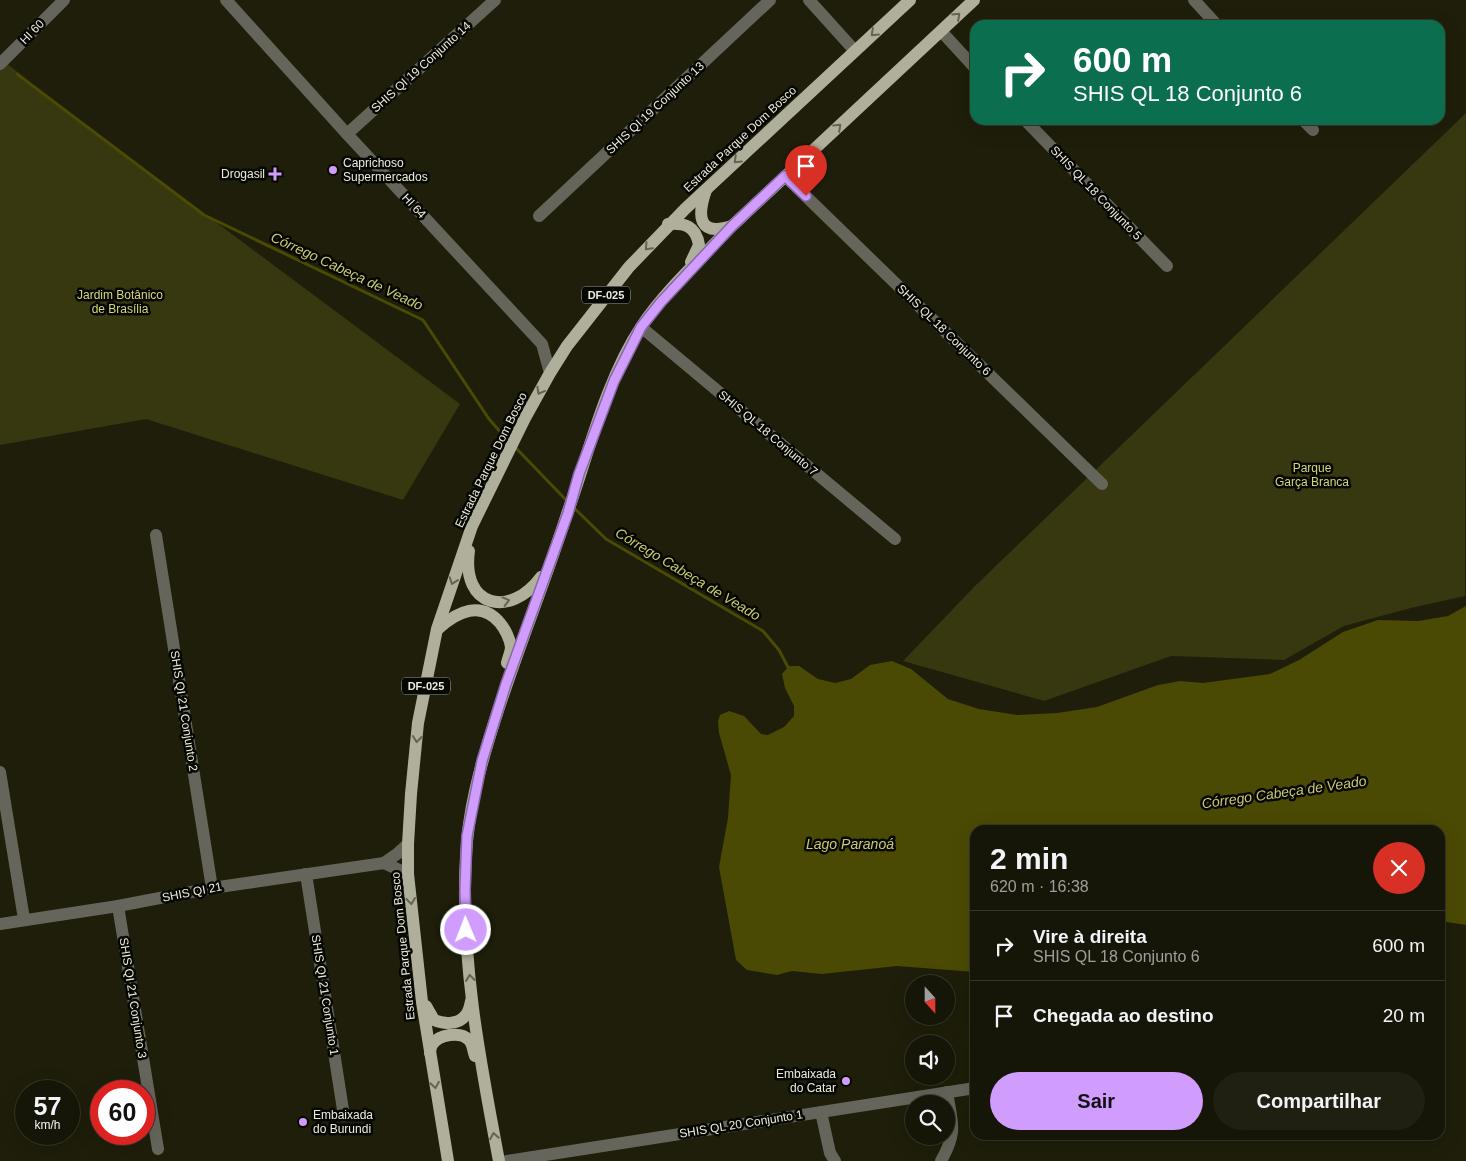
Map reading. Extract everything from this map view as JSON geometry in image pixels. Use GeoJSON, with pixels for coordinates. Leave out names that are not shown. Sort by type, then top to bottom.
{"type":"FeatureCollection","features":[{"type":"Feature","properties":{"kind":"main road","name":"Estrada Parque Dom Bosco"},"geometry":{"type":"LineString","coordinates":[[448,1161],[422,1002],[408,874],[408,844],[418,723],[437,629],[472,526],[525,418],[550,373],[567,346],[629,267],[668,224],[910,0]]}},
{"type":"Feature","properties":{"kind":"main road"},"geometry":{"type":"LineString","coordinates":[[499,1161],[484,1079],[467,950],[465,890],[467,836],[482,761],[506,684],[568,513],[579,474],[614,381],[641,327],[732,226],[974,0]]}},
{"type":"Feature","properties":{"kind":"main road"},"geometry":{"type":"LineString","coordinates":[[707,188],[700,214],[704,223],[710,229],[717,230],[732,226]]}},
{"type":"Feature","properties":{"kind":"main road"},"geometry":{"type":"LineString","coordinates":[[668,224],[679,223],[687,225],[698,240],[699,246],[678,284]]}},
{"type":"Feature","properties":{"kind":"main road"},"geometry":{"type":"LineString","coordinates":[[472,526],[467,565],[470,581],[475,590],[485,598],[498,603],[511,601],[526,594],[547,569]]}},
{"type":"Feature","properties":{"kind":"main road"},"geometry":{"type":"LineString","coordinates":[[437,629],[450,618],[466,612],[480,610],[496,618],[504,628],[510,647],[504,676],[506,684]]}},
{"type":"Feature","properties":{"kind":"main road"},"geometry":{"type":"LineString","coordinates":[[422,1002],[434,1020],[449,1023],[458,1021],[466,1015],[472,997]]}},
{"type":"Feature","properties":{"kind":"main road"},"geometry":{"type":"LineString","coordinates":[[430,1053],[431,1045],[438,1039],[455,1035],[463,1036],[471,1043],[478,1069],[484,1079]]}},
{"type":"Feature","properties":{"kind":"street","name":"HI 60"},"geometry":{"type":"LineString","coordinates":[[0,64],[64,0]]}},
{"type":"Feature","properties":{"kind":"street","name":"HI 64"},"geometry":{"type":"LineString","coordinates":[[226,0],[347,134],[542,344],[550,373]]}},
{"type":"Feature","properties":{"kind":"street","name":"SHIS QI 19 Conjunto 14"},"geometry":{"type":"LineString","coordinates":[[347,134],[495,0]]}},
{"type":"Feature","properties":{"kind":"street","name":"SHIS QI 19 Conjunto 13"},"geometry":{"type":"LineString","coordinates":[[539,216],[770,0]]}},
{"type":"Feature","properties":{"kind":"street"},"geometry":{"type":"LineString","coordinates":[[809,0],[855,51]]}},
{"type":"Feature","properties":{"kind":"street"},"geometry":{"type":"LineString","coordinates":[[1194,0],[1212,20]]}},
{"type":"Feature","properties":{"kind":"street"},"geometry":{"type":"LineString","coordinates":[[941,32],[970,63]]}},
{"type":"Feature","properties":{"kind":"street","name":"SHIS QL 18 Conjunto 5"},"geometry":{"type":"LineString","coordinates":[[1030,125],[1167,266]]}},
{"type":"Feature","properties":{"kind":"street"},"geometry":{"type":"LineString","coordinates":[[1308,125],[1313,130]]}},
{"type":"Feature","properties":{"kind":"street","name":"SHIS QL 18 Conjunto 6"},"geometry":{"type":"LineString","coordinates":[[785,176],[1102,484]]}},
{"type":"Feature","properties":{"kind":"street","name":"SHIS QL 18 Conjunto 7"},"geometry":{"type":"LineString","coordinates":[[641,327],[895,539]]}},
{"type":"Feature","properties":{"kind":"street"},"geometry":{"type":"LineString","coordinates":[[542,344],[555,347],[567,346]]}},
{"type":"Feature","properties":{"kind":"street","name":"SHIS QI 21 Conjunto 2"},"geometry":{"type":"LineString","coordinates":[[156,534],[212,888]]}},
{"type":"Feature","properties":{"kind":"street"},"geometry":{"type":"LineString","coordinates":[[0,772],[24,919]]}},
{"type":"Feature","properties":{"kind":"street","name":"SHIS QI 21"},"geometry":{"type":"LineString","coordinates":[[0,924],[118,906],[212,888],[384,863],[408,844]]}},
{"type":"Feature","properties":{"kind":"street"},"geometry":{"type":"LineString","coordinates":[[384,863],[408,874]]}},
{"type":"Feature","properties":{"kind":"street","name":"SHIS QI 21 Conjunto 1"},"geometry":{"type":"LineString","coordinates":[[306,874],[344,1116]]}},
{"type":"Feature","properties":{"kind":"street","name":"SHIS QI 21 Conjunto 3"},"geometry":{"type":"LineString","coordinates":[[118,906],[158,1149]]}},
{"type":"Feature","properties":{"kind":"street","name":"SHIS QL 20 Conjunto 1"},"geometry":{"type":"LineString","coordinates":[[507,1161],[970,1089]]}},
{"type":"Feature","properties":{"kind":"street"},"geometry":{"type":"LineString","coordinates":[[941,1161],[952,1138],[953,1130],[947,1092]]}},
{"type":"Feature","properties":{"kind":"street"},"geometry":{"type":"LineString","coordinates":[[821,1112],[830,1153],[835,1161]]}},
{"type":"Feature","properties":{"kind":"green space","name":"Jardim Botânico de Brasília"},"geometry":{"type":"Polygon","coordinates":[[[0,58],[60,106],[460,404],[403,500],[146,419],[0,445],[0,58]]]}},
{"type":"Feature","properties":{"kind":"green space","name":"Parque Garça Branca"},"geometry":{"type":"Polygon","coordinates":[[[1466,113],[1465,596],[1344,626],[1284,660],[1171,656],[1044,701],[903,661],[975,586],[1466,113]]]}},
{"type":"Feature","properties":{"kind":"water","name":"Lago Paranoá"},"geometry":{"type":"Polygon","coordinates":[[[1466,606],[1466,925],[1445,922],[1445,825],[970,825],[970,972],[897,966],[822,974],[792,971],[777,975],[747,970],[736,960],[719,867],[728,818],[731,775],[719,733],[718,721],[720,715],[729,711],[744,716],[761,734],[768,735],[784,727],[794,716],[794,706],[785,688],[782,674],[789,666],[799,666],[818,679],[835,683],[851,679],[870,665],[892,661],[911,669],[948,699],[979,709],[1017,715],[1057,713],[1097,707],[1158,685],[1180,681],[1203,683],[1270,674],[1299,660],[1343,632],[1378,620],[1418,621],[1448,616],[1466,606]]]}},
{"type":"Feature","properties":{"kind":"waterway","name":"Córrego Cabeça de Veado"},"geometry":{"type":"LineString","coordinates":[[17,74],[204,215],[423,320],[489,419],[509,442]]}},
{"type":"Feature","properties":{"kind":"waterway","name":"Córrego Cabeça de Veado"},"geometry":{"type":"LineString","coordinates":[[514,446],[567,501]]}},
{"type":"Feature","properties":{"kind":"waterway","name":"Córrego Cabeça de Veado"},"geometry":{"type":"LineString","coordinates":[[573,507],[606,539],[763,631],[779,650],[789,669]]}},
{"type":"Feature","properties":{"kind":"place","name":"Caprichoso Supermercados"},"geometry":{"type":"Point","coordinates":[333,170]}},
{"type":"Feature","properties":{"kind":"place","name":"Drogasil"},"geometry":{"type":"Point","coordinates":[275,174]}},
{"type":"Feature","properties":{"kind":"place","name":"Embaixada do Catar"},"geometry":{"type":"Point","coordinates":[846,1081]}},
{"type":"Feature","properties":{"kind":"place","name":"Embaixada do Burundi"},"geometry":{"type":"Point","coordinates":[303,1122]}},
{"type":"Feature","properties":{"kind":"route"},"geometry":{"type":"LineString","coordinates":[[466,930],[467,836],[482,761],[506,684],[568,513],[579,474],[614,381],[641,327],[661,302],[732,226],[785,176],[806,196]]}}]}
